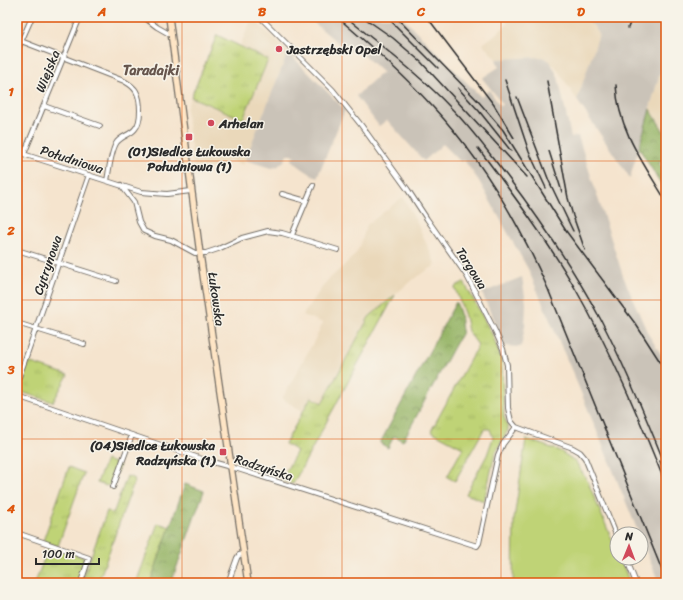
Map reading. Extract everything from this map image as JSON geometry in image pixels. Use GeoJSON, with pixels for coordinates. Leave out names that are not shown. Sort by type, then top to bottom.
{"type":"FeatureCollection","features":[{"type":"Feature","properties":{"kind":"main road","name":"Łukowska"},"geometry":{"type":"LineString","coordinates":[[169,17],[191,190],[248,583]]}},
{"type":"Feature","properties":{"kind":"street"},"geometry":{"type":"LineString","coordinates":[[17,51],[32,17]]}},
{"type":"Feature","properties":{"kind":"street","name":"Wiejska"},"geometry":{"type":"LineString","coordinates":[[24,154],[80,17]]}},
{"type":"Feature","properties":{"kind":"street"},"geometry":{"type":"LineString","coordinates":[[144,17],[157,28],[172,35]]}},
{"type":"Feature","properties":{"kind":"street","name":"Targowa"},"geometry":{"type":"LineString","coordinates":[[260,17],[333,90],[343,102],[408,190],[426,219],[467,276],[503,350],[507,365],[508,408],[511,422],[516,427]]}},
{"type":"Feature","properties":{"kind":"street"},"geometry":{"type":"LineString","coordinates":[[21,41],[124,81],[132,86],[136,92],[139,99],[138,126],[117,142],[106,181]]}},
{"type":"Feature","properties":{"kind":"street"},"geometry":{"type":"LineString","coordinates":[[44,106],[100,126]]}},
{"type":"Feature","properties":{"kind":"street","name":"Południowa"},"geometry":{"type":"LineString","coordinates":[[17,152],[141,192],[167,194],[191,190]]}},
{"type":"Feature","properties":{"kind":"street","name":"Cytrynowa"},"geometry":{"type":"LineString","coordinates":[[17,383],[89,175]]}},
{"type":"Feature","properties":{"kind":"street"},"geometry":{"type":"LineString","coordinates":[[121,185],[134,202],[139,222],[144,231],[155,236],[171,240],[190,251],[200,254],[218,249],[242,238],[264,232],[276,232],[338,250]]}},
{"type":"Feature","properties":{"kind":"street"},"geometry":{"type":"LineString","coordinates":[[292,236],[313,185]]}},
{"type":"Feature","properties":{"kind":"street"},"geometry":{"type":"LineString","coordinates":[[282,194],[306,201]]}},
{"type":"Feature","properties":{"kind":"street"},"geometry":{"type":"LineString","coordinates":[[17,250],[116,281]]}},
{"type":"Feature","properties":{"kind":"street"},"geometry":{"type":"LineString","coordinates":[[17,322],[84,344]]}},
{"type":"Feature","properties":{"kind":"street","name":"Radzyńska"},"geometry":{"type":"LineString","coordinates":[[17,396],[205,460],[477,546],[479,543],[494,466],[499,450],[516,427]]}},
{"type":"Feature","properties":{"kind":"street"},"geometry":{"type":"LineString","coordinates":[[516,427],[580,452],[585,458],[613,526]]}},
{"type":"Feature","properties":{"kind":"street"},"geometry":{"type":"LineString","coordinates":[[113,487],[132,435]]}},
{"type":"Feature","properties":{"kind":"street"},"geometry":{"type":"LineString","coordinates":[[17,533],[89,558],[82,581]]}},
{"type":"Feature","properties":{"kind":"street"},"geometry":{"type":"LineString","coordinates":[[228,583],[237,558],[239,555],[244,554]]}},
{"type":"Feature","properties":{"kind":"street"},"geometry":{"type":"LineString","coordinates":[[629,566],[636,583]]}},
{"type":"Feature","properties":{"kind":"shaded area"},"geometry":{"type":"Polygon","coordinates":[[[307,17],[402,17],[481,97],[489,90],[500,106],[503,104],[482,78],[499,67],[496,59],[542,57],[550,61],[558,77],[571,137],[578,136],[623,276],[648,334],[666,362],[666,583],[659,583],[649,559],[649,526],[636,526],[528,269],[479,181],[464,160],[461,162],[443,144],[424,161],[387,120],[379,126],[356,96],[381,73],[383,73],[354,46],[349,52],[307,17]]]}},
{"type":"Feature","properties":{"kind":"shaded area"},"geometry":{"type":"Polygon","coordinates":[[[503,17],[587,17],[599,34],[577,100],[555,66],[542,57],[496,59],[483,44],[508,24],[503,17]]]}},
{"type":"Feature","properties":{"kind":"shaded area"},"geometry":{"type":"Polygon","coordinates":[[[587,17],[666,17],[666,52],[630,178],[577,100],[599,34],[593,25],[589,23],[590,21],[587,17]]]}},
{"type":"Feature","properties":{"kind":"shaded area"},"geometry":{"type":"Polygon","coordinates":[[[252,18],[288,52],[243,165],[228,159],[225,166],[194,170],[186,109],[191,97],[243,119],[267,60],[240,46],[252,18]]]}},
{"type":"Feature","properties":{"kind":"shaded area"},"geometry":{"type":"Polygon","coordinates":[[[288,52],[345,110],[317,178],[291,160],[295,155],[287,155],[285,160],[277,167],[271,168],[245,160],[288,52]]]}},
{"type":"Feature","properties":{"kind":"shaded area"},"geometry":{"type":"Polygon","coordinates":[[[666,52],[666,135],[650,109],[666,52]]]}},
{"type":"Feature","properties":{"kind":"shaded area"},"geometry":{"type":"Polygon","coordinates":[[[403,197],[417,223],[436,265],[412,280],[369,317],[322,403],[311,397],[303,411],[282,399],[323,323],[303,315],[326,282],[353,257],[359,248],[367,225],[403,197]]]}},
{"type":"Feature","properties":{"kind":"shaded area"},"geometry":{"type":"Polygon","coordinates":[[[522,277],[526,303],[525,326],[521,347],[505,346],[482,293],[522,277]]]}},
{"type":"Feature","properties":{"kind":"green space"},"geometry":{"type":"Polygon","coordinates":[[[217,35],[268,60],[243,119],[191,97],[217,35]]]}},
{"type":"Feature","properties":{"kind":"green space"},"geometry":{"type":"Polygon","coordinates":[[[650,109],[666,135],[666,159],[659,163],[666,174],[666,192],[639,148],[650,109]]]}},
{"type":"Feature","properties":{"kind":"green space"},"geometry":{"type":"Polygon","coordinates":[[[464,282],[493,336],[502,362],[504,417],[508,426],[508,430],[495,454],[484,501],[466,494],[487,455],[493,438],[490,429],[484,429],[455,481],[447,477],[463,448],[431,431],[478,345],[468,331],[465,316],[455,288],[464,282]]]}},
{"type":"Feature","properties":{"kind":"green space"},"geometry":{"type":"Polygon","coordinates":[[[395,295],[293,484],[281,480],[297,451],[285,444],[311,397],[322,403],[369,317],[395,295]]]}},
{"type":"Feature","properties":{"kind":"green space"},"geometry":{"type":"Polygon","coordinates":[[[456,302],[460,313],[462,332],[403,441],[394,436],[388,448],[380,443],[456,302]]]}},
{"type":"Feature","properties":{"kind":"green space"},"geometry":{"type":"Polygon","coordinates":[[[28,362],[68,375],[53,402],[18,391],[28,362]]]}},
{"type":"Feature","properties":{"kind":"green space"},"geometry":{"type":"Polygon","coordinates":[[[526,439],[560,451],[576,462],[588,482],[609,533],[609,566],[623,566],[630,583],[513,583],[514,519],[526,439]]]}},
{"type":"Feature","properties":{"kind":"green space"},"geometry":{"type":"Polygon","coordinates":[[[106,460],[120,465],[112,483],[107,486],[97,483],[106,460]]]}},
{"type":"Feature","properties":{"kind":"green space"},"geometry":{"type":"Polygon","coordinates":[[[69,467],[84,473],[58,546],[43,541],[69,467]]]}},
{"type":"Feature","properties":{"kind":"green space"},"geometry":{"type":"Polygon","coordinates":[[[127,476],[135,479],[98,583],[83,583],[83,579],[107,511],[113,514],[127,476]]]}},
{"type":"Feature","properties":{"kind":"green space"},"geometry":{"type":"Polygon","coordinates":[[[185,484],[204,491],[171,583],[150,583],[185,484]]]}},
{"type":"Feature","properties":{"kind":"green space"},"geometry":{"type":"Polygon","coordinates":[[[158,523],[170,527],[150,583],[136,583],[158,523]]]}},
{"type":"Feature","properties":{"kind":"green space"},"geometry":{"type":"Polygon","coordinates":[[[49,546],[83,557],[85,560],[85,566],[79,583],[35,583],[49,546]]]}},
{"type":"Feature","properties":{"kind":"railway"},"geometry":{"type":"LineString","coordinates":[[337,17],[398,71],[450,126],[483,170],[512,216],[548,289],[666,580]]}},
{"type":"Feature","properties":{"kind":"railway"},"geometry":{"type":"LineString","coordinates":[[346,17],[414,73],[451,108],[480,141],[533,211],[569,265],[601,320],[627,374],[666,467]]}},
{"type":"Feature","properties":{"kind":"railway"},"geometry":{"type":"LineString","coordinates":[[363,17],[393,38],[421,62],[527,177]]}},
{"type":"Feature","properties":{"kind":"railway"},"geometry":{"type":"LineString","coordinates":[[387,17],[438,68]]}},
{"type":"Feature","properties":{"kind":"railway"},"geometry":{"type":"LineString","coordinates":[[396,17],[478,101],[503,130],[566,231],[637,326],[666,371]]}},
{"type":"Feature","properties":{"kind":"railway"},"geometry":{"type":"LineString","coordinates":[[427,17],[494,105],[514,138]]}},
{"type":"Feature","properties":{"kind":"railway"},"geometry":{"type":"LineString","coordinates":[[628,28],[632,17]]}},
{"type":"Feature","properties":{"kind":"railway"},"geometry":{"type":"LineString","coordinates":[[505,80],[529,152],[546,188]]}},
{"type":"Feature","properties":{"kind":"railway"},"geometry":{"type":"LineString","coordinates":[[547,81],[568,198],[585,250]]}},
{"type":"Feature","properties":{"kind":"railway"},"geometry":{"type":"LineString","coordinates":[[616,85],[618,101],[627,132],[641,160],[666,201]]}},
{"type":"Feature","properties":{"kind":"railway"},"geometry":{"type":"LineString","coordinates":[[458,88],[479,111],[511,151]]}},
{"type":"Feature","properties":{"kind":"railway"},"geometry":{"type":"LineString","coordinates":[[517,97],[549,181],[573,231]]}},
{"type":"Feature","properties":{"kind":"railway"},"geometry":{"type":"LineString","coordinates":[[478,148],[542,235],[576,290],[613,362],[635,410],[666,485]]}},
{"type":"Feature","properties":{"kind":"railway"},"geometry":{"type":"LineString","coordinates":[[549,151],[562,192]]}},
{"type":"Feature","properties":{"kind":"railway"},"geometry":{"type":"LineString","coordinates":[[660,461],[666,476]]}},
{"type":"Feature","properties":{"kind":"place","name":"Jastrzębski Opel"},"geometry":{"type":"Point","coordinates":[279,49]}},
{"type":"Feature","properties":{"kind":"place","name":"Arhelan"},"geometry":{"type":"Point","coordinates":[211,123]}},
{"type":"Feature","properties":{"kind":"place","name":"(01)Siedlce Łukowska Południowa (1)"},"geometry":{"type":"Point","coordinates":[189,137]}},
{"type":"Feature","properties":{"kind":"place","name":"(04)Siedlce Łukowska Radzyńska (1)"},"geometry":{"type":"Point","coordinates":[223,452]}},
{"type":"Feature","properties":{"kind":"district","name":"Taradajki"},"geometry":{"type":"Point","coordinates":[151,70]}}]}
